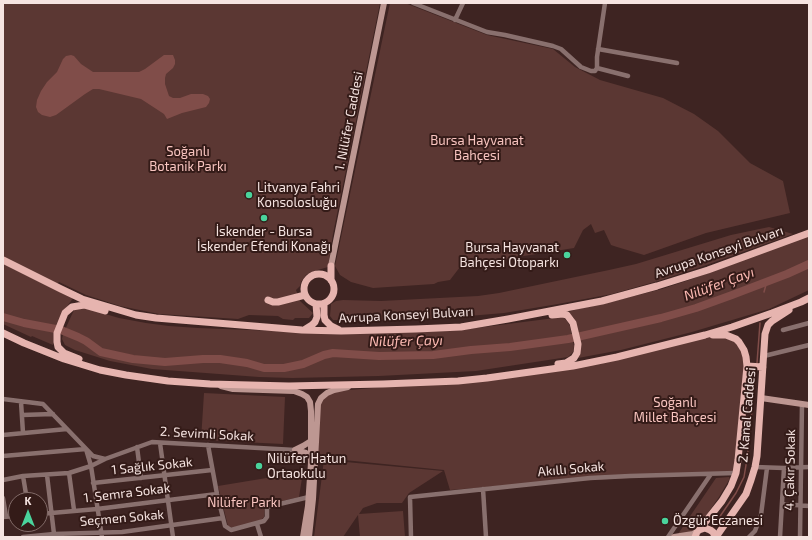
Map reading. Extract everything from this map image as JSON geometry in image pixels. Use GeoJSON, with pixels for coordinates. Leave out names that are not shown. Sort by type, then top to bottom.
{"type":"FeatureCollection","features":[{"type":"Feature","properties":{"kind":"main road","name":"1. Nilüfer Caddesi"},"geometry":{"type":"LineString","coordinates":[[331,266],[384,3]]}},
{"type":"Feature","properties":{"kind":"main road","name":"Avrupa Konseyi Bulvarı"},"geometry":{"type":"LineString","coordinates":[[3,260],[82,299],[136,315],[163,319],[302,330],[341,331],[416,329],[461,327],[602,301],[708,270],[809,233]]}},
{"type":"Feature","properties":{"kind":"main road"},"geometry":{"type":"LineString","coordinates":[[322,275],[331,266]]}},
{"type":"Feature","properties":{"kind":"main road"},"geometry":{"type":"LineString","coordinates":[[331,266],[331,280]]}},
{"type":"Feature","properties":{"kind":"main road"},"geometry":{"type":"LineString","coordinates":[[318,274],[331,280],[334,284],[334,294],[329,301],[324,304],[316,304],[310,301],[305,292],[305,284],[309,278],[318,274]]}},
{"type":"Feature","properties":{"kind":"main road"},"geometry":{"type":"LineString","coordinates":[[3,333],[64,359],[100,370],[168,380],[210,384],[289,386],[458,381],[573,366],[632,354],[705,335],[772,313],[809,298]]}},
{"type":"Feature","properties":{"kind":"main road","name":"2. Kanal Caddesi"},"geometry":{"type":"LineString","coordinates":[[715,537],[746,494],[755,467],[765,334],[768,325],[801,302]]}},
{"type":"Feature","properties":{"kind":"main road"},"geometry":{"type":"LineString","coordinates":[[302,330],[315,322],[317,317],[316,304]]}},
{"type":"Feature","properties":{"kind":"main road"},"geometry":{"type":"LineString","coordinates":[[324,304],[325,320],[331,326],[341,331]]}},
{"type":"Feature","properties":{"kind":"main road"},"geometry":{"type":"LineString","coordinates":[[168,380],[90,363],[64,353],[58,347],[56,342],[57,333],[65,314],[72,307],[84,305],[144,321],[168,324],[201,322]]}},
{"type":"Feature","properties":{"kind":"main road"},"geometry":{"type":"LineString","coordinates":[[508,319],[555,314],[567,315],[573,323],[578,344],[574,358],[566,363],[513,374]]}},
{"type":"Feature","properties":{"kind":"main road","name":"2. Kanal Caddesi"},"geometry":{"type":"LineString","coordinates":[[697,533],[722,501],[736,474],[747,366],[744,350],[736,339],[726,335],[705,335]]}},
{"type":"Feature","properties":{"kind":"main road"},"geometry":{"type":"LineString","coordinates":[[747,366],[763,367]]}},
{"type":"Feature","properties":{"kind":"main road"},"geometry":{"type":"LineString","coordinates":[[210,384],[233,389],[286,390],[302,394],[307,397],[310,402],[314,441]]}},
{"type":"Feature","properties":{"kind":"main road"},"geometry":{"type":"LineString","coordinates":[[303,537],[309,497],[318,404],[321,398],[334,390],[383,384]]}},
{"type":"Feature","properties":{"kind":"main road"},"geometry":{"type":"LineString","coordinates":[[761,398],[806,405]]}},
{"type":"Feature","properties":{"kind":"main road"},"geometry":{"type":"LineString","coordinates":[[295,450],[314,441]]}},
{"type":"Feature","properties":{"kind":"main road"},"geometry":{"type":"LineString","coordinates":[[295,450],[313,456]]}},
{"type":"Feature","properties":{"kind":"main road"},"geometry":{"type":"LineString","coordinates":[[309,537],[313,499],[313,456]]}},
{"type":"Feature","properties":{"kind":"main road"},"geometry":{"type":"LineString","coordinates":[[674,537],[697,533],[705,528],[713,532],[715,537]]}},
{"type":"Feature","properties":{"kind":"street"},"geometry":{"type":"LineString","coordinates":[[413,3],[487,32],[561,49],[581,67],[591,71],[595,71],[597,68],[628,76]]}},
{"type":"Feature","properties":{"kind":"street"},"geometry":{"type":"LineString","coordinates":[[455,20],[463,3]]}},
{"type":"Feature","properties":{"kind":"street"},"geometry":{"type":"LineString","coordinates":[[597,68],[598,49],[605,3]]}},
{"type":"Feature","properties":{"kind":"street"},"geometry":{"type":"LineString","coordinates":[[598,49],[677,62]]}},
{"type":"Feature","properties":{"kind":"street"},"geometry":{"type":"LineString","coordinates":[[783,330],[809,323]]}},
{"type":"Feature","properties":{"kind":"street"},"geometry":{"type":"LineString","coordinates":[[764,356],[809,345]]}},
{"type":"Feature","properties":{"kind":"street"},"geometry":{"type":"LineString","coordinates":[[3,399],[43,404],[86,449],[94,456],[105,459]]}},
{"type":"Feature","properties":{"kind":"street"},"geometry":{"type":"LineString","coordinates":[[21,402],[23,433]]}},
{"type":"Feature","properties":{"kind":"street","name":"4. Çakır Sokak"},"geometry":{"type":"LineString","coordinates":[[800,537],[801,467],[806,405]]}},
{"type":"Feature","properties":{"kind":"street"},"geometry":{"type":"LineString","coordinates":[[22,414],[53,414]]}},
{"type":"Feature","properties":{"kind":"street"},"geometry":{"type":"LineString","coordinates":[[3,434],[67,428]]}},
{"type":"Feature","properties":{"kind":"street","name":"2. Sevimli Sokak"},"geometry":{"type":"LineString","coordinates":[[3,480],[23,476],[69,473],[152,442],[295,450]]}},
{"type":"Feature","properties":{"kind":"street"},"geometry":{"type":"LineString","coordinates":[[160,443],[174,537]]}},
{"type":"Feature","properties":{"kind":"street"},"geometry":{"type":"LineString","coordinates":[[208,445],[217,494],[225,526],[231,530],[264,521],[267,517],[267,507],[309,497]]}},
{"type":"Feature","properties":{"kind":"street"},"geometry":{"type":"LineString","coordinates":[[137,447],[141,478]]}},
{"type":"Feature","properties":{"kind":"street"},"geometry":{"type":"LineString","coordinates":[[3,456],[86,449]]}},
{"type":"Feature","properties":{"kind":"street"},"geometry":{"type":"LineString","coordinates":[[86,449],[94,483],[101,535]]}},
{"type":"Feature","properties":{"kind":"street"},"geometry":{"type":"LineString","coordinates":[[755,467],[809,467]]}},
{"type":"Feature","properties":{"kind":"street"},"geometry":{"type":"LineString","coordinates":[[749,537],[755,531],[762,515],[767,468]]}},
{"type":"Feature","properties":{"kind":"street"},"geometry":{"type":"LineString","coordinates":[[780,537],[784,468]]}},
{"type":"Feature","properties":{"kind":"street","name":"1 Sağlık Sokak"},"geometry":{"type":"LineString","coordinates":[[94,483],[212,470]]}},
{"type":"Feature","properties":{"kind":"street"},"geometry":{"type":"LineString","coordinates":[[69,473],[74,510]]}},
{"type":"Feature","properties":{"kind":"street"},"geometry":{"type":"LineString","coordinates":[[668,537],[711,474]]}},
{"type":"Feature","properties":{"kind":"street","name":"Akıllı Sokak"},"geometry":{"type":"LineString","coordinates":[[411,537],[410,497],[590,478],[736,474]]}},
{"type":"Feature","properties":{"kind":"street"},"geometry":{"type":"LineString","coordinates":[[47,475],[54,534]]}},
{"type":"Feature","properties":{"kind":"street"},"geometry":{"type":"LineString","coordinates":[[23,476],[25,492]]}},
{"type":"Feature","properties":{"kind":"street"},"geometry":{"type":"LineString","coordinates":[[483,489],[486,537]]}},
{"type":"Feature","properties":{"kind":"street","name":"1. Semra Sokak"},"geometry":{"type":"LineString","coordinates":[[48,513],[97,509],[217,494]]}},
{"type":"Feature","properties":{"kind":"street"},"geometry":{"type":"LineString","coordinates":[[3,498],[5,516]]}},
{"type":"Feature","properties":{"kind":"street"},"geometry":{"type":"LineString","coordinates":[[782,504],[809,506]]}},
{"type":"Feature","properties":{"kind":"street","name":"Seçmen Sokak"},"geometry":{"type":"LineString","coordinates":[[24,537],[54,534],[101,535],[223,518]]}},
{"type":"Feature","properties":{"kind":"street"},"geometry":{"type":"LineString","coordinates":[[257,524],[259,537]]}},
{"type":"Feature","properties":{"kind":"street"},"geometry":{"type":"LineString","coordinates":[[125,537],[127,531]]}},
{"type":"Feature","properties":{"kind":"green space","name":"Soğanlı Botanik Parkı"},"geometry":{"type":"Polygon","coordinates":[[[3,3],[380,3],[333,234],[328,267],[306,275],[296,290],[300,301],[313,313],[309,318],[295,318],[293,320],[283,319],[278,316],[249,315],[238,319],[159,314],[120,306],[86,295],[59,282],[57,284],[3,258],[3,3]]]}},
{"type":"Feature","properties":{"kind":"green space","name":"Bursa Hayvanat Bahçesi"},"geometry":{"type":"Polygon","coordinates":[[[390,3],[405,3],[487,35],[553,49],[575,67],[600,80],[663,98],[694,114],[718,131],[750,163],[783,181],[790,213],[706,233],[644,255],[611,245],[604,230],[595,233],[591,224],[583,230],[574,248],[460,267],[450,280],[434,284],[373,288],[351,282],[340,275],[335,266],[390,3]]]}},
{"type":"Feature","properties":{"kind":"green space"},"geometry":{"type":"Polygon","coordinates":[[[769,227],[793,234],[701,267],[612,294],[504,313],[457,317],[416,320],[333,320],[330,316],[331,304],[336,301],[381,301],[478,296],[499,293],[636,264],[731,235],[769,227]]]}},
{"type":"Feature","properties":{"kind":"green space"},"geometry":{"type":"Polygon","coordinates":[[[809,235],[809,290],[769,309],[692,332],[621,350],[578,358],[576,325],[574,318],[568,312],[662,289],[809,235]]]}},
{"type":"Feature","properties":{"kind":"green space"},"geometry":{"type":"Polygon","coordinates":[[[3,264],[73,298],[62,314],[53,345],[3,324],[3,264]]]}},
{"type":"Feature","properties":{"kind":"green space"},"geometry":{"type":"Polygon","coordinates":[[[78,306],[119,318],[169,326],[302,332],[460,330],[564,318],[570,326],[574,346],[573,352],[568,357],[476,371],[379,376],[292,378],[152,369],[110,361],[75,350],[65,345],[62,339],[63,334],[74,310],[78,306]]]}},
{"type":"Feature","properties":{"kind":"green space","name":"Soğanlı Millet Bahçesi"},"geometry":{"type":"Polygon","coordinates":[[[705,337],[726,337],[736,343],[743,353],[745,371],[734,472],[523,484],[450,490],[444,470],[324,458],[318,459],[320,402],[327,395],[338,391],[483,381],[705,337]]]}},
{"type":"Feature","properties":{"kind":"green space"},"geometry":{"type":"Polygon","coordinates":[[[204,393],[285,397],[283,444],[201,440],[204,393]]]}},
{"type":"Feature","properties":{"kind":"green space"},"geometry":{"type":"Polygon","coordinates":[[[324,460],[443,471],[409,493],[402,503],[377,503],[363,508],[359,514],[403,511],[405,537],[360,537],[358,515],[343,537],[314,537],[324,460]]]}},
{"type":"Feature","properties":{"kind":"green space","name":"Nilüfer Parkı"},"geometry":{"type":"Polygon","coordinates":[[[303,472],[299,497],[265,505],[264,517],[259,522],[233,528],[228,526],[218,486],[303,472]]]}},
{"type":"Feature","properties":{"kind":"green space"},"geometry":{"type":"Polygon","coordinates":[[[729,477],[730,479],[719,497],[696,530],[678,534],[716,478],[729,477]]]}},
{"type":"Feature","properties":{"kind":"shaded area"},"geometry":{"type":"Polygon","coordinates":[[[71,55],[93,72],[139,72],[164,55],[173,55],[175,64],[166,74],[165,78],[165,84],[169,96],[173,98],[180,98],[191,94],[203,94],[208,96],[210,99],[209,103],[206,107],[182,113],[167,119],[164,114],[141,99],[99,89],[93,89],[56,115],[50,117],[42,115],[38,112],[36,107],[41,91],[47,82],[57,72],[63,59],[66,56],[71,55]]]}},
{"type":"Feature","properties":{"kind":"waterway","name":"Nilüfer Çayı"},"geometry":{"type":"LineString","coordinates":[[3,317],[24,323],[61,330],[86,341],[101,352],[133,359],[165,362],[220,359],[247,363],[264,368],[284,368],[303,364],[324,355],[333,353],[379,356],[433,355],[568,339],[661,318],[696,308],[787,274],[809,264]]}},
{"type":"Feature","properties":{"kind":"waterway"},"geometry":{"type":"LineString","coordinates":[[764,292],[767,281]]}},
{"type":"Feature","properties":{"kind":"waterway"},"geometry":{"type":"LineString","coordinates":[[757,363],[760,323]]}},
{"type":"Feature","properties":{"kind":"waterway"},"geometry":{"type":"LineString","coordinates":[[712,528],[736,493],[744,477],[756,370]]}},
{"type":"Feature","properties":{"kind":"place","name":"Litvanya Fahri Konsolosluğu"},"geometry":{"type":"Point","coordinates":[249,195]}},
{"type":"Feature","properties":{"kind":"place","name":"İskender - Bursa İskender Efendi Konağı"},"geometry":{"type":"Point","coordinates":[264,218]}},
{"type":"Feature","properties":{"kind":"place","name":"Bursa Hayvanat Bahçesi Otoparkı"},"geometry":{"type":"Point","coordinates":[567,255]}},
{"type":"Feature","properties":{"kind":"place","name":"Nilüfer Hatun Ortaokulu"},"geometry":{"type":"Point","coordinates":[259,466]}},
{"type":"Feature","properties":{"kind":"place","name":"Özgür Eczanesi"},"geometry":{"type":"Point","coordinates":[665,521]}}]}
